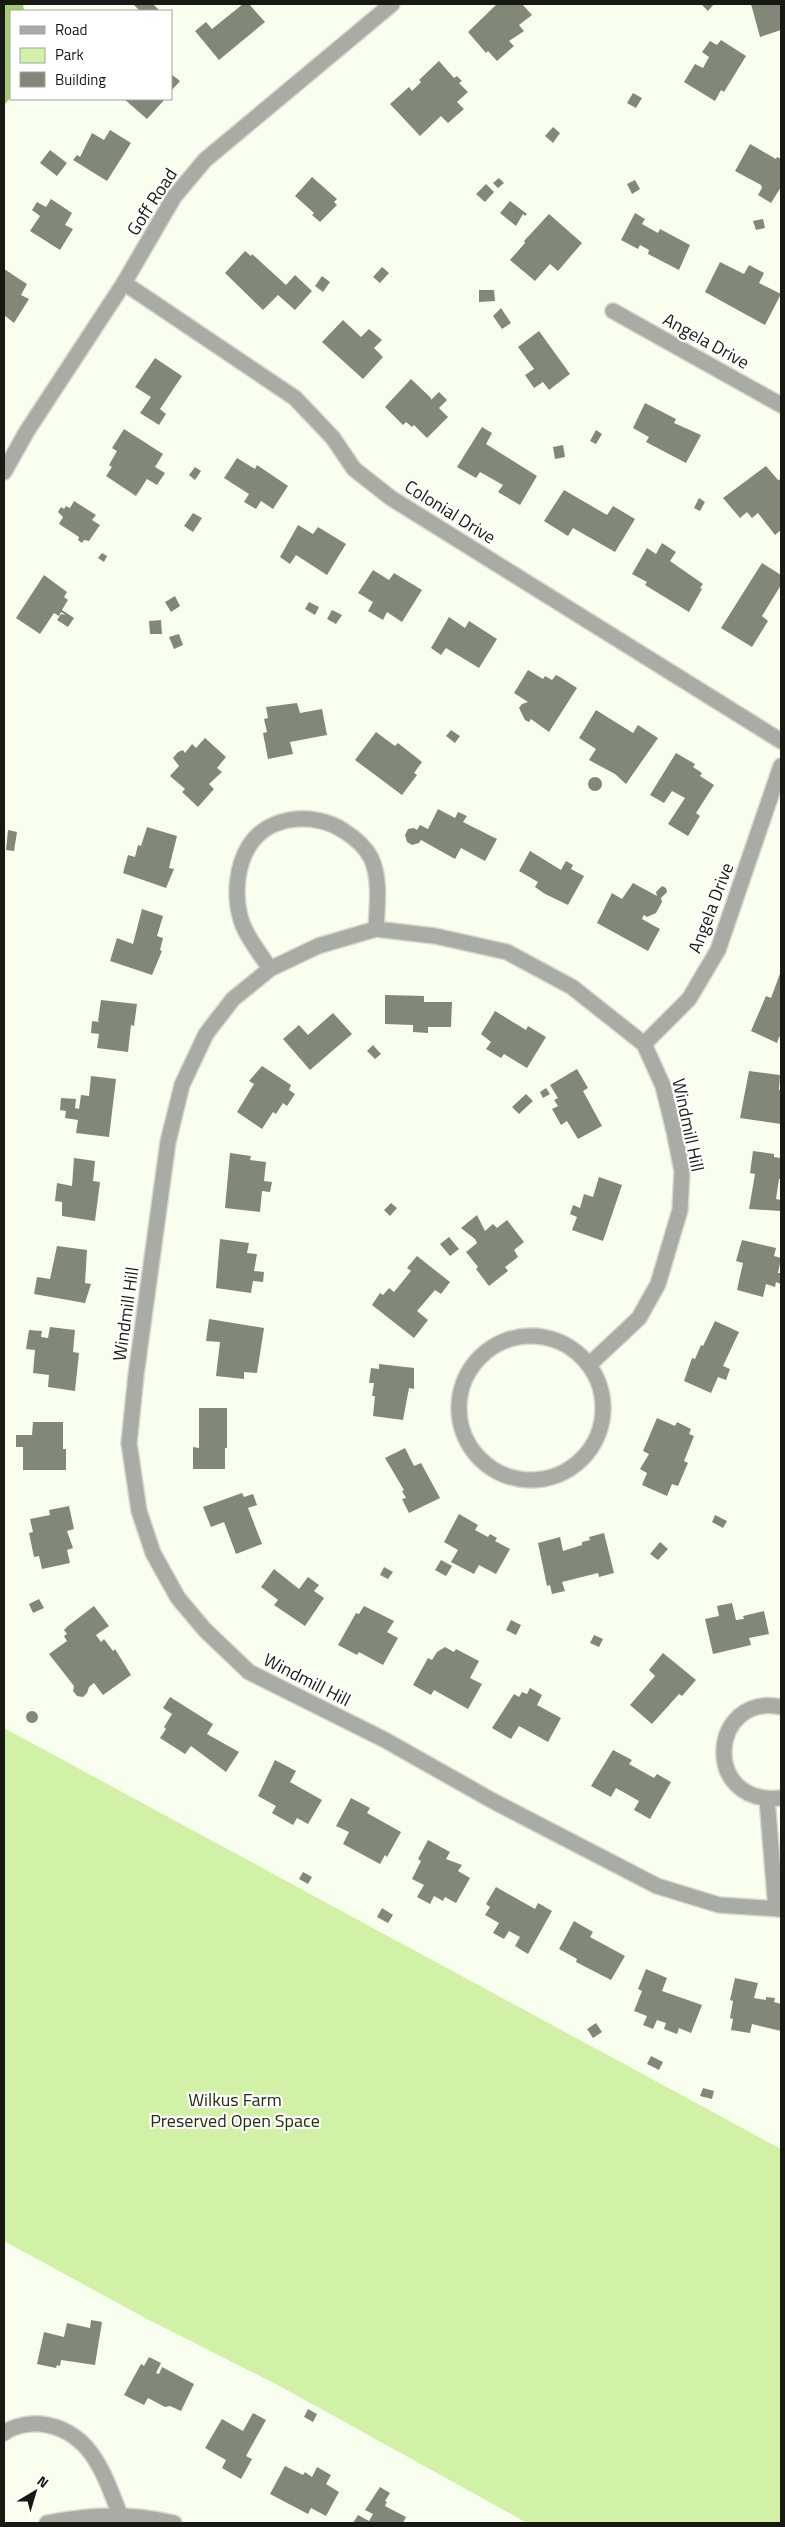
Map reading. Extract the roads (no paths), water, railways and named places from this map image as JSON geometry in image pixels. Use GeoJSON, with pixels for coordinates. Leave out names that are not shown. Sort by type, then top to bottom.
{"type":"FeatureCollection","features":[{"type":"Feature","properties":{"kind":"street","name":"Goff Road"},"geometry":{"type":"LineString","coordinates":[[4,472],[27,431],[124,283],[174,197],[205,160],[392,4]]}},
{"type":"Feature","properties":{"kind":"street","name":"Colonial Drive"},"geometry":{"type":"LineString","coordinates":[[124,283],[295,398],[332,438],[354,469],[391,498],[781,741]]}},
{"type":"Feature","properties":{"kind":"street","name":"Angela Drive"},"geometry":{"type":"LineString","coordinates":[[613,311],[781,405]]}},
{"type":"Feature","properties":{"kind":"street","name":"Angela Drive"},"geometry":{"type":"LineString","coordinates":[[644,1044],[689,999],[718,950],[781,766]]}},
{"type":"Feature","properties":{"kind":"street"},"geometry":{"type":"LineString","coordinates":[[270,969],[240,918],[237,898],[240,870],[250,845],[267,829],[284,820],[312,818],[336,826],[359,841],[371,858],[376,878],[376,929]]}},
{"type":"Feature","properties":{"kind":"street","name":"Windmill Hill"},"geometry":{"type":"LineString","coordinates":[[590,1364],[639,1318],[658,1284],[680,1210],[682,1171],[674,1131],[663,1086],[644,1044],[572,987],[508,952],[435,936],[376,929],[318,946],[270,969],[233,999],[206,1034],[182,1085],[168,1142],[136,1375],[129,1442],[139,1511],[153,1553],[178,1598],[205,1630],[249,1672],[385,1740],[493,1801],[657,1886],[719,1905],[779,1909]]}},
{"type":"Feature","properties":{"kind":"street"},"geometry":{"type":"LineString","coordinates":[[533,1335],[565,1343],[590,1364],[603,1394],[601,1427],[586,1456],[560,1475],[528,1480],[497,1472],[472,1451],[459,1421],[460,1389],[476,1360],[482,1355],[502,1341],[533,1335]]}},
{"type":"Feature","properties":{"kind":"street"},"geometry":{"type":"LineString","coordinates":[[779,1909],[774,1798],[752,1796],[738,1786],[728,1773],[723,1758],[724,1741],[730,1726],[741,1714],[756,1707],[781,1706]]}},
{"type":"Feature","properties":{"kind":"street"},"geometry":{"type":"LineString","coordinates":[[4,2433],[32,2424],[52,2426],[74,2435],[90,2451],[104,2475],[120,2515]]}},
{"type":"Feature","properties":{"kind":"street"},"geometry":{"type":"LineString","coordinates":[[47,2523],[85,2516],[120,2515],[174,2523]]}},
{"type":"Feature","properties":{"kind":"park label","name":"Wilkus Farm Preserved Open Space"},"geometry":{"type":"Point","coordinates":[235,2110]}}]}
